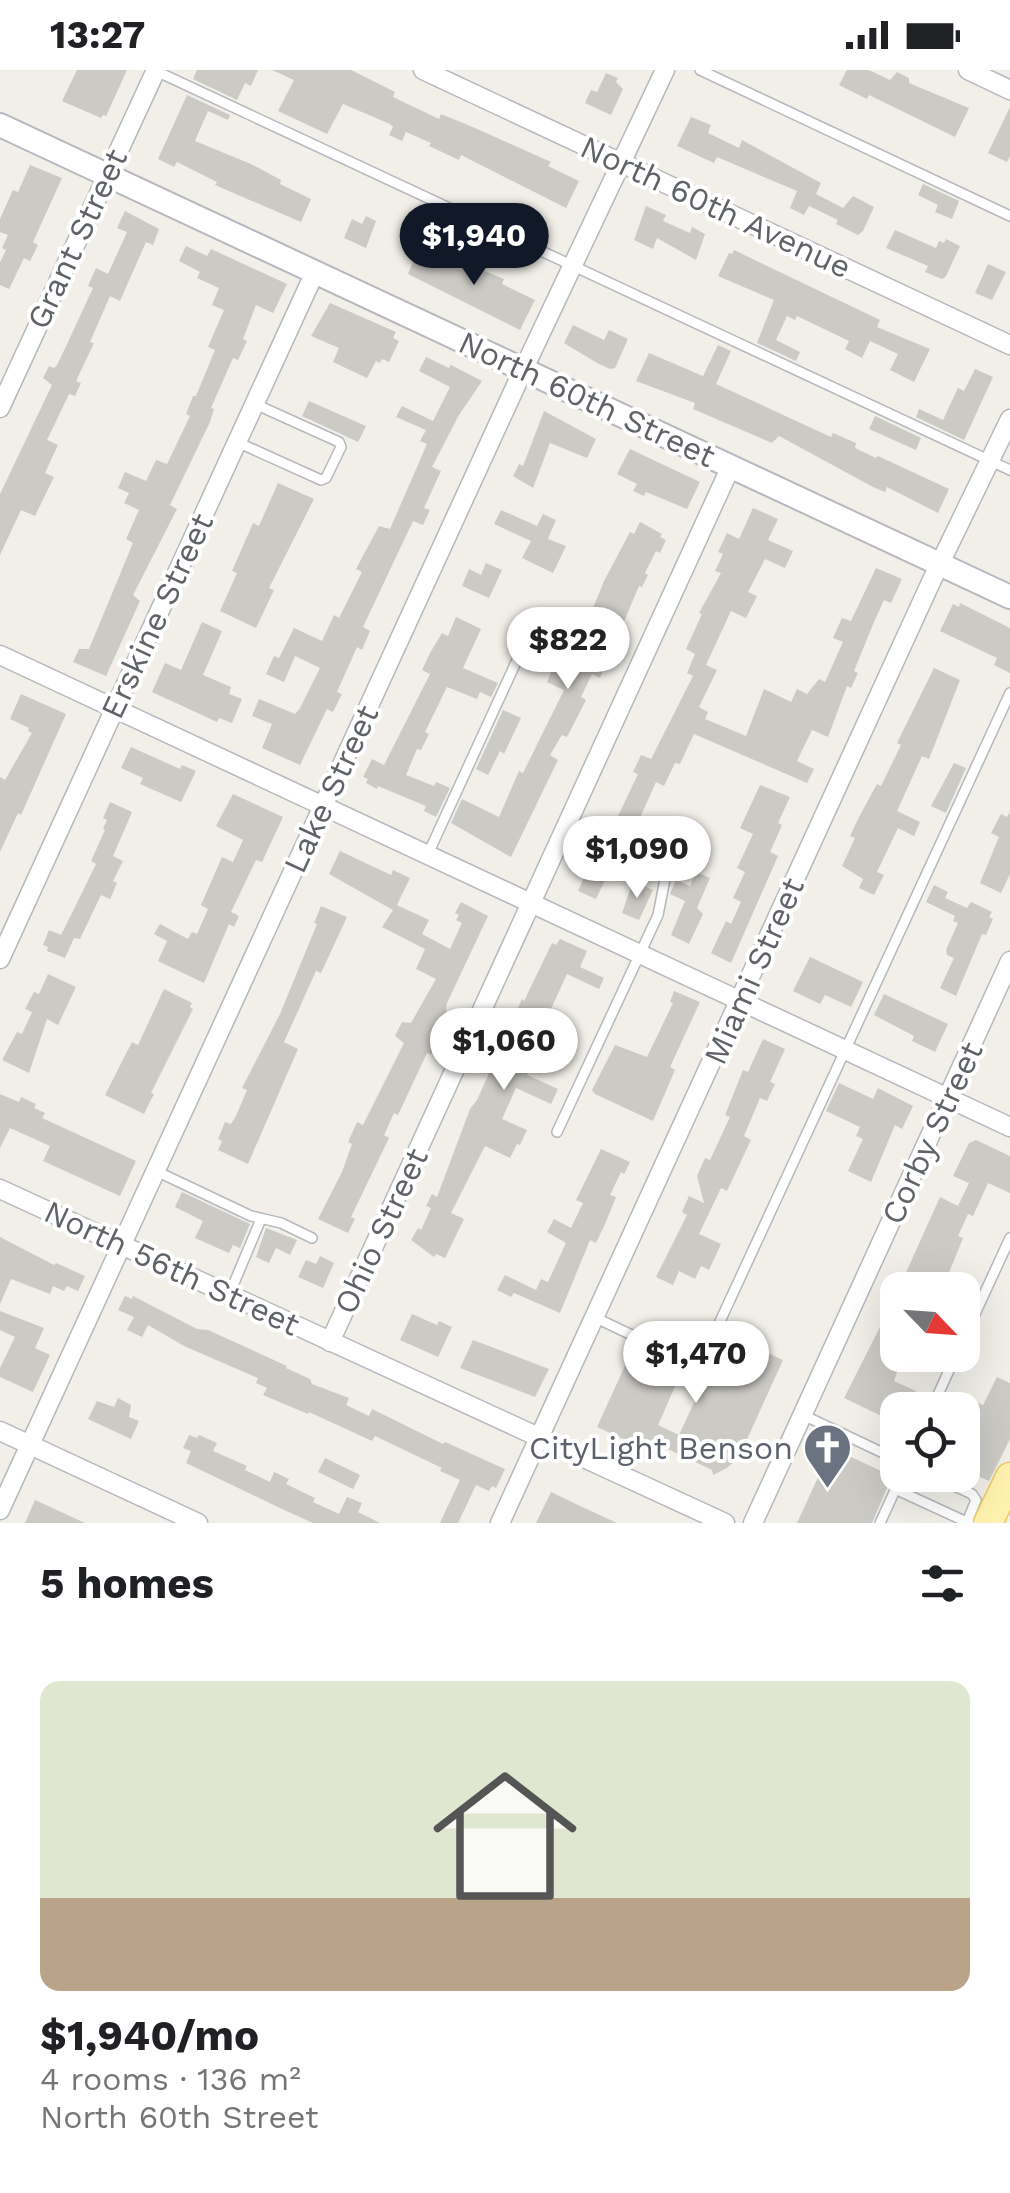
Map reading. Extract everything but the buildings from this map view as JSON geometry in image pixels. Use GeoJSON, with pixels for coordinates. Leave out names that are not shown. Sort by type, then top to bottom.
{"type":"FeatureCollection","features":[{"type":"Feature","properties":{"kind":"main road"},"geometry":{"type":"LineString","coordinates":[[988,1523],[1010,1477]]}},
{"type":"Feature","properties":{"kind":"street","name":"Grant Street"},"geometry":{"type":"LineString","coordinates":[[0,408],[155,70]]}},
{"type":"Feature","properties":{"kind":"street","name":"North 60th Avenue"},"geometry":{"type":"LineString","coordinates":[[423,70],[1010,345]]}},
{"type":"Feature","properties":{"kind":"street","name":"Lake Street"},"geometry":{"type":"LineString","coordinates":[[0,1510],[665,70]]}},
{"type":"Feature","properties":{"kind":"street"},"geometry":{"type":"LineString","coordinates":[[968,70],[1010,90]]}},
{"type":"Feature","properties":{"kind":"street","name":"North 60th Street"},"geometry":{"type":"LineString","coordinates":[[0,125],[1010,597]]}},
{"type":"Feature","properties":{"kind":"street","name":"Erskine Street"},"geometry":{"type":"LineString","coordinates":[[0,959],[315,272]]}},
{"type":"Feature","properties":{"kind":"street","name":"Miami Street"},"geometry":{"type":"LineString","coordinates":[[500,1523],[1010,419]]}},
{"type":"Feature","properties":{"kind":"street","name":"Ohio Street"},"geometry":{"type":"LineString","coordinates":[[330,1342],[731,466]]}},
{"type":"Feature","properties":{"kind":"street"},"geometry":{"type":"LineString","coordinates":[[0,655],[1010,1126]]}},
{"type":"Feature","properties":{"kind":"street","name":"Corby Street"},"geometry":{"type":"LineString","coordinates":[[754,1523],[1010,961]]}},
{"type":"Feature","properties":{"kind":"street","name":"North 56th Street"},"geometry":{"type":"LineString","coordinates":[[0,1189],[725,1523]]}},
{"type":"Feature","properties":{"kind":"street"},"geometry":{"type":"LineString","coordinates":[[0,1431],[198,1523]]}},
{"type":"Feature","properties":{"kind":"lane"},"geometry":{"type":"LineString","coordinates":[[155,70],[1010,470]]}},
{"type":"Feature","properties":{"kind":"lane"},"geometry":{"type":"LineString","coordinates":[[700,70],[1010,216]]}},
{"type":"Feature","properties":{"kind":"lane"},"geometry":{"type":"LineString","coordinates":[[237,442],[322,480],[341,447],[339,442],[254,404]]}},
{"type":"Feature","properties":{"kind":"lane"},"geometry":{"type":"LineString","coordinates":[[428,854],[534,623]]}},
{"type":"Feature","properties":{"kind":"lane"},"geometry":{"type":"LineString","coordinates":[[596,1318],[699,1367],[1010,692]]}},
{"type":"Feature","properties":{"kind":"lane"},"geometry":{"type":"LineString","coordinates":[[556,1132],[658,915],[668,869]]}},
{"type":"Feature","properties":{"kind":"lane"},"geometry":{"type":"LineString","coordinates":[[156,1171],[261,1220],[312,1238]]}},
{"type":"Feature","properties":{"kind":"lane"},"geometry":{"type":"LineString","coordinates":[[228,1295],[261,1220]]}},
{"type":"Feature","properties":{"kind":"lane"},"geometry":{"type":"LineString","coordinates":[[980,1303],[1010,1238]]}},
{"type":"Feature","properties":{"kind":"lane"},"geometry":{"type":"LineString","coordinates":[[803,1415],[880,1451]]}},
{"type":"Feature","properties":{"kind":"lane"},"geometry":{"type":"LineString","coordinates":[[880,1523],[894,1492]]}},
{"type":"Feature","properties":{"kind":"lane"},"geometry":{"type":"LineString","coordinates":[[900,1492],[968,1522],[976,1500],[968,1492]]}},
{"type":"Feature","properties":{"kind":"place","name":"CityLight Benson"},"geometry":{"type":"Point","coordinates":[828,1490]}}]}
